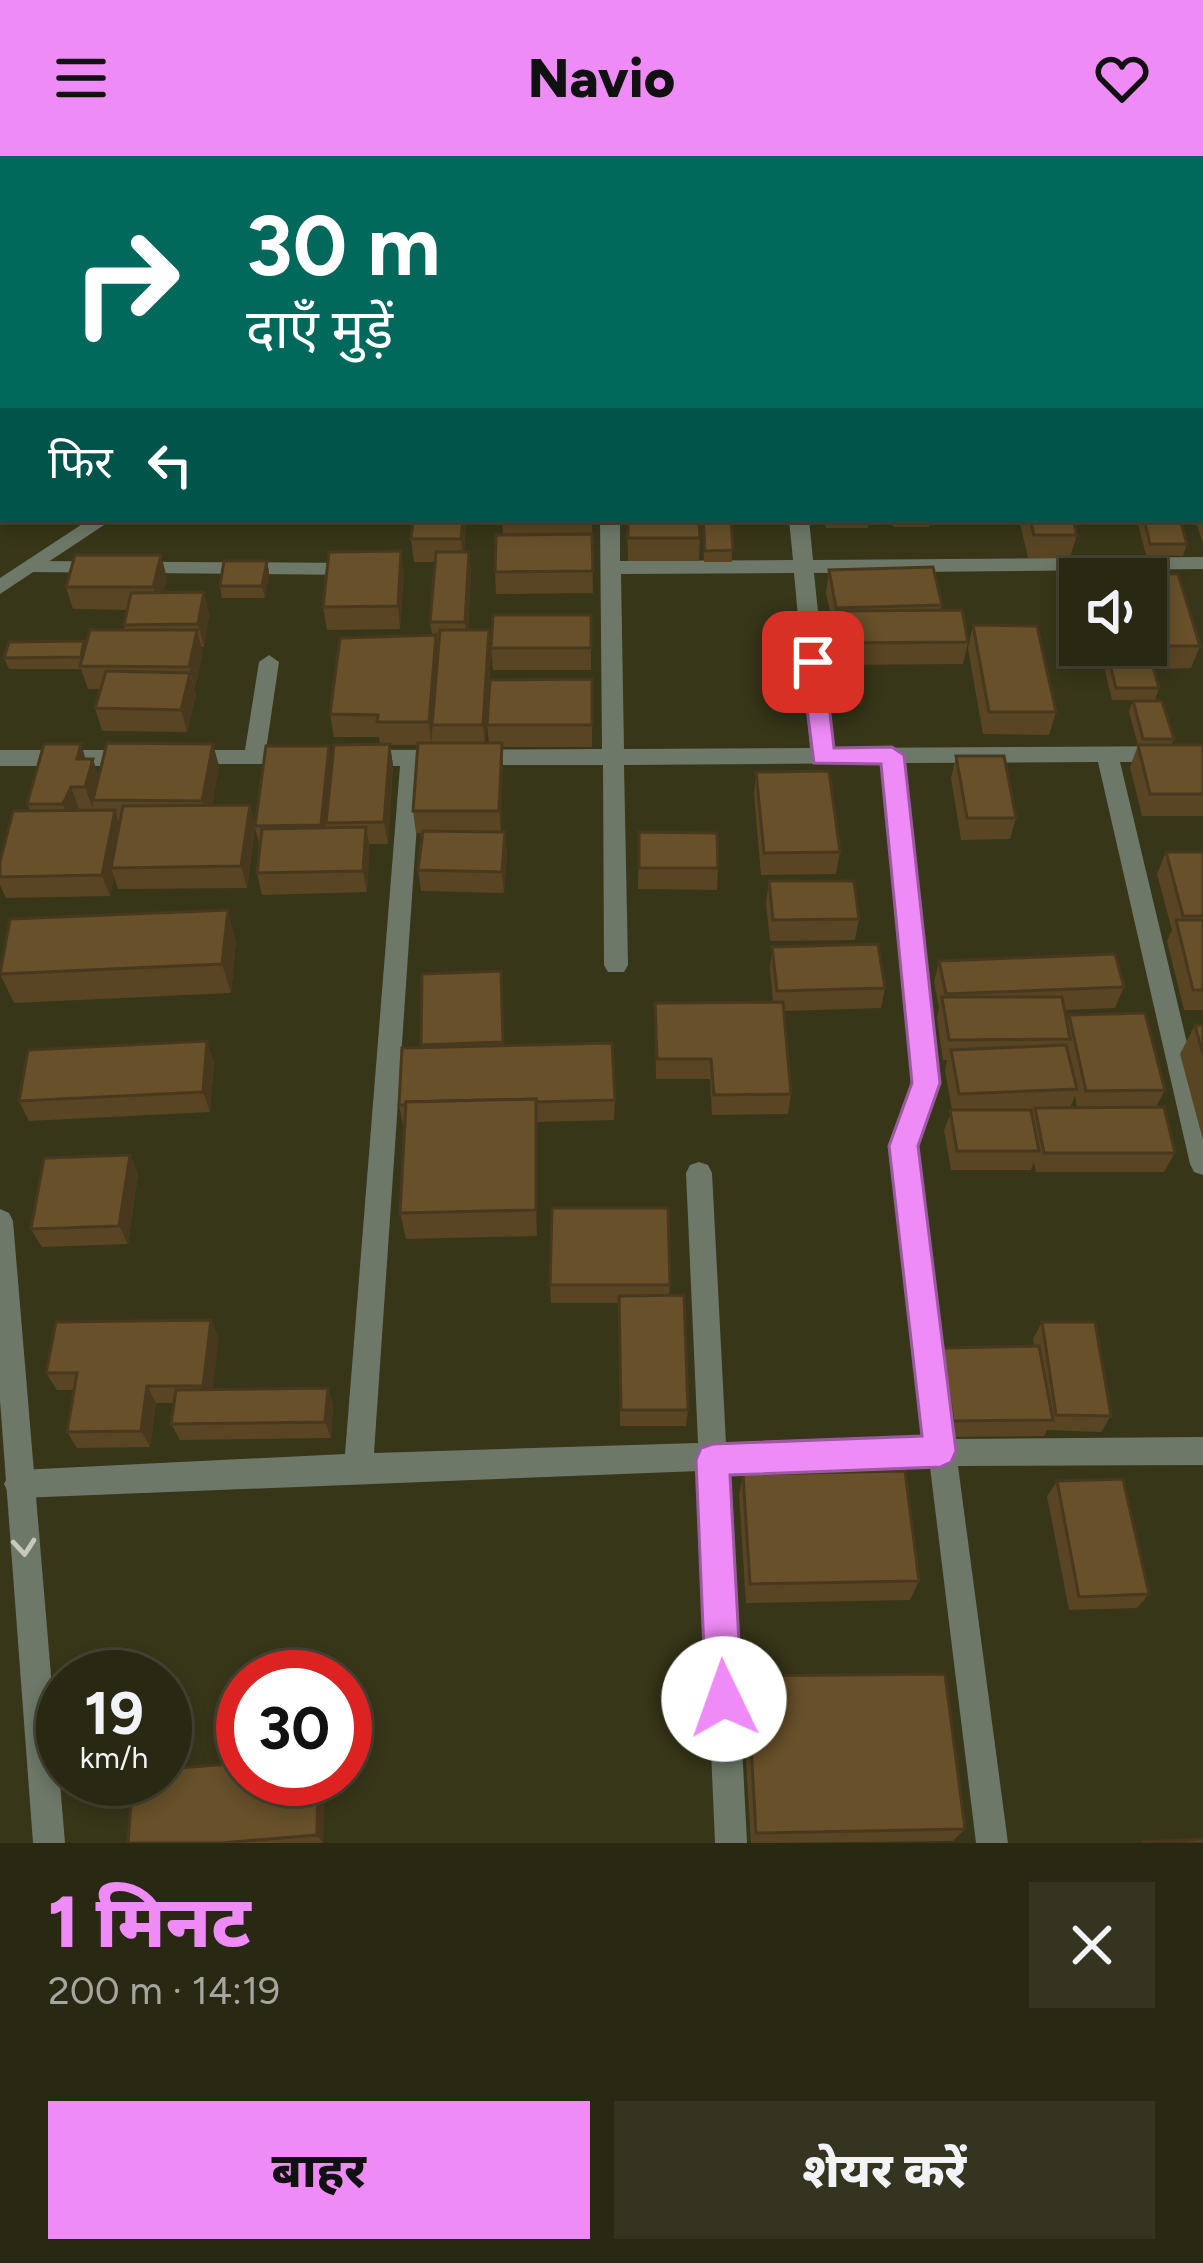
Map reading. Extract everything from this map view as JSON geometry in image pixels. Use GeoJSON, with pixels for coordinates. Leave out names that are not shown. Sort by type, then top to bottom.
{"type":"FeatureCollection","features":[{"type":"Feature","properties":{"kind":"street"},"geometry":{"type":"LineString","coordinates":[[0,587],[99,522]]}},
{"type":"Feature","properties":{"kind":"street"},"geometry":{"type":"LineString","coordinates":[[610,522],[602,632],[614,757],[616,965]]}},
{"type":"Feature","properties":{"kind":"street"},"geometry":{"type":"LineString","coordinates":[[799,522],[822,757]]}},
{"type":"Feature","properties":{"kind":"street"},"geometry":{"type":"LineString","coordinates":[[610,568],[1203,563]]}},
{"type":"Feature","properties":{"kind":"street"},"geometry":{"type":"LineString","coordinates":[[34,567],[388,568]]}},
{"type":"Feature","properties":{"kind":"street"},"geometry":{"type":"LineString","coordinates":[[254,758],[269,662]]}},
{"type":"Feature","properties":{"kind":"street"},"geometry":{"type":"LineString","coordinates":[[1107,754],[1203,1164]]}},
{"type":"Feature","properties":{"kind":"street"},"geometry":{"type":"LineString","coordinates":[[0,758],[1203,754]]}},
{"type":"Feature","properties":{"kind":"street"},"geometry":{"type":"LineString","coordinates":[[892,755],[926,1083],[903,1146],[992,1843]]}},
{"type":"Feature","properties":{"kind":"street"},"geometry":{"type":"LineString","coordinates":[[359,1465],[411,758]]}},
{"type":"Feature","properties":{"kind":"street"},"geometry":{"type":"LineString","coordinates":[[1175,1047],[1203,1046]]}},
{"type":"Feature","properties":{"kind":"street"},"geometry":{"type":"LineString","coordinates":[[699,1174],[731,1843]]}},
{"type":"Feature","properties":{"kind":"street"},"geometry":{"type":"LineString","coordinates":[[0,1221],[50,1843]]}},
{"type":"Feature","properties":{"kind":"street"},"geometry":{"type":"LineString","coordinates":[[19,1484],[359,1465],[940,1451],[1203,1451]]}},
{"type":"Feature","properties":{"kind":"building"},"geometry":{"type":"Polygon","coordinates":[[[413,522],[463,522],[461,539],[411,539],[413,522]]]}},
{"type":"Feature","properties":{"kind":"building"},"geometry":{"type":"Polygon","coordinates":[[[628,522],[699,522],[700,538],[628,538],[628,522]]]}},
{"type":"Feature","properties":{"kind":"building"},"geometry":{"type":"Polygon","coordinates":[[[703,522],[731,522],[733,550],[705,551],[703,522]]]}},
{"type":"Feature","properties":{"kind":"building"},"geometry":{"type":"Polygon","coordinates":[[[1031,522],[1074,522],[1077,535],[1034,535],[1031,522]]]}},
{"type":"Feature","properties":{"kind":"building"},"geometry":{"type":"Polygon","coordinates":[[[1145,522],[1181,522],[1187,544],[1150,544],[1145,522]]]}},
{"type":"Feature","properties":{"kind":"building"},"geometry":{"type":"Polygon","coordinates":[[[592,534],[593,571],[495,572],[496,535],[592,534]]]}},
{"type":"Feature","properties":{"kind":"building"},"geometry":{"type":"Polygon","coordinates":[[[401,551],[398,606],[323,607],[329,552],[401,551]]]}},
{"type":"Feature","properties":{"kind":"building"},"geometry":{"type":"Polygon","coordinates":[[[436,552],[469,552],[465,622],[430,622],[436,552]]]}},
{"type":"Feature","properties":{"kind":"building"},"geometry":{"type":"Polygon","coordinates":[[[75,555],[161,555],[153,587],[66,587],[75,555]]]}},
{"type":"Feature","properties":{"kind":"building"},"geometry":{"type":"Polygon","coordinates":[[[224,561],[267,561],[262,586],[220,586],[224,561]]]}},
{"type":"Feature","properties":{"kind":"building"},"geometry":{"type":"Polygon","coordinates":[[[933,567],[942,605],[836,608],[829,570],[933,567]]]}},
{"type":"Feature","properties":{"kind":"building"},"geometry":{"type":"Polygon","coordinates":[[[1167,574],[1178,574],[1200,646],[1167,646],[1167,574]]]}},
{"type":"Feature","properties":{"kind":"building"},"geometry":{"type":"Polygon","coordinates":[[[204,592],[198,624],[124,625],[131,593],[204,592]]]}},
{"type":"Feature","properties":{"kind":"building"},"geometry":{"type":"Polygon","coordinates":[[[962,610],[968,642],[841,643],[837,611],[962,610]]]}},
{"type":"Feature","properties":{"kind":"building"},"geometry":{"type":"Polygon","coordinates":[[[493,615],[591,615],[591,648],[491,648],[493,615]]]}},
{"type":"Feature","properties":{"kind":"building"},"geometry":{"type":"Polygon","coordinates":[[[973,625],[1037,626],[1056,712],[989,712],[973,625]]]}},
{"type":"Feature","properties":{"kind":"building"},"geometry":{"type":"Polygon","coordinates":[[[90,630],[197,630],[189,667],[80,666],[90,630]]]}},
{"type":"Feature","properties":{"kind":"building"},"geometry":{"type":"Polygon","coordinates":[[[440,630],[489,630],[483,725],[432,725],[440,630]]]}},
{"type":"Feature","properties":{"kind":"building"},"geometry":{"type":"Polygon","coordinates":[[[436,635],[429,722],[377,722],[378,715],[330,714],[340,638],[436,635]]]}},
{"type":"Feature","properties":{"kind":"building"},"geometry":{"type":"Polygon","coordinates":[[[84,641],[81,657],[4,658],[9,642],[84,641]]]}},
{"type":"Feature","properties":{"kind":"building"},"geometry":{"type":"Polygon","coordinates":[[[1110,666],[1153,666],[1159,688],[1116,688],[1110,666]]]}},
{"type":"Feature","properties":{"kind":"building"},"geometry":{"type":"Polygon","coordinates":[[[106,671],[190,673],[181,710],[95,708],[106,671]]]}},
{"type":"Feature","properties":{"kind":"building"},"geometry":{"type":"Polygon","coordinates":[[[592,679],[592,725],[487,725],[490,680],[592,679]]]}},
{"type":"Feature","properties":{"kind":"building"},"geometry":{"type":"Polygon","coordinates":[[[1133,701],[1162,701],[1174,739],[1143,739],[1133,701]]]}},
{"type":"Feature","properties":{"kind":"building"},"geometry":{"type":"Polygon","coordinates":[[[107,743],[213,744],[202,801],[93,800],[107,743]]]}},
{"type":"Feature","properties":{"kind":"building"},"geometry":{"type":"Polygon","coordinates":[[[418,743],[502,743],[499,811],[413,811],[418,743]]]}},
{"type":"Feature","properties":{"kind":"building"},"geometry":{"type":"Polygon","coordinates":[[[44,744],[81,744],[77,759],[93,759],[85,787],[71,787],[63,804],[27,804],[44,744]]]}},
{"type":"Feature","properties":{"kind":"building"},"geometry":{"type":"Polygon","coordinates":[[[390,744],[384,822],[326,823],[334,745],[390,744]]]}},
{"type":"Feature","properties":{"kind":"building"},"geometry":{"type":"Polygon","coordinates":[[[1138,745],[1203,745],[1203,794],[1150,794],[1138,745]]]}},
{"type":"Feature","properties":{"kind":"building"},"geometry":{"type":"Polygon","coordinates":[[[266,746],[329,746],[321,825],[255,826],[266,746]]]}},
{"type":"Feature","properties":{"kind":"building"},"geometry":{"type":"Polygon","coordinates":[[[956,756],[1004,756],[1016,818],[967,818],[956,756]]]}},
{"type":"Feature","properties":{"kind":"building"},"geometry":{"type":"Polygon","coordinates":[[[829,771],[840,852],[764,853],[756,772],[829,771]]]}},
{"type":"Feature","properties":{"kind":"building"},"geometry":{"type":"Polygon","coordinates":[[[250,805],[241,866],[111,868],[123,806],[250,805]]]}},
{"type":"Feature","properties":{"kind":"building"},"geometry":{"type":"Polygon","coordinates":[[[115,810],[102,875],[0,877],[13,811],[115,810]]]}},
{"type":"Feature","properties":{"kind":"building"},"geometry":{"type":"Polygon","coordinates":[[[366,827],[363,871],[257,873],[262,829],[366,827]]]}},
{"type":"Feature","properties":{"kind":"building"},"geometry":{"type":"Polygon","coordinates":[[[423,831],[505,832],[502,872],[418,870],[423,831]]]}},
{"type":"Feature","properties":{"kind":"building"},"geometry":{"type":"Polygon","coordinates":[[[639,832],[717,833],[718,868],[639,868],[639,832]]]}},
{"type":"Feature","properties":{"kind":"building"},"geometry":{"type":"Polygon","coordinates":[[[1166,852],[1203,852],[1203,916],[1183,916],[1166,852]]]}},
{"type":"Feature","properties":{"kind":"building"},"geometry":{"type":"Polygon","coordinates":[[[769,881],[854,881],[859,919],[773,920],[769,881]]]}},
{"type":"Feature","properties":{"kind":"building"},"geometry":{"type":"Polygon","coordinates":[[[228,910],[222,964],[0,974],[10,919],[228,910]]]}},
{"type":"Feature","properties":{"kind":"building"},"geometry":{"type":"Polygon","coordinates":[[[1176,920],[1203,920],[1203,990],[1193,990],[1176,920]]]}},
{"type":"Feature","properties":{"kind":"building"},"geometry":{"type":"Polygon","coordinates":[[[878,944],[885,988],[777,991],[772,947],[878,944]]]}},
{"type":"Feature","properties":{"kind":"building"},"geometry":{"type":"Polygon","coordinates":[[[1115,954],[1124,987],[946,994],[939,961],[1115,954]]]}},
{"type":"Feature","properties":{"kind":"building"},"geometry":{"type":"Polygon","coordinates":[[[501,971],[503,1042],[421,1045],[422,974],[501,971]]]}},
{"type":"Feature","properties":{"kind":"building"},"geometry":{"type":"Polygon","coordinates":[[[942,997],[1062,997],[1070,1039],[949,1040],[942,997]]]}},
{"type":"Feature","properties":{"kind":"building"},"geometry":{"type":"Polygon","coordinates":[[[783,1002],[791,1094],[714,1095],[711,1059],[657,1059],[655,1003],[783,1002]]]}},
{"type":"Feature","properties":{"kind":"building"},"geometry":{"type":"Polygon","coordinates":[[[1145,1013],[1165,1090],[1086,1091],[1069,1015],[1145,1013]]]}},
{"type":"Feature","properties":{"kind":"building"},"geometry":{"type":"Polygon","coordinates":[[[1195,1025],[1203,1025],[1203,1055],[1195,1025]]]}},
{"type":"Feature","properties":{"kind":"building"},"geometry":{"type":"Polygon","coordinates":[[[207,1041],[203,1092],[19,1101],[28,1050],[207,1041]]]}},
{"type":"Feature","properties":{"kind":"building"},"geometry":{"type":"Polygon","coordinates":[[[612,1043],[615,1100],[399,1105],[402,1048],[612,1043]]]}},
{"type":"Feature","properties":{"kind":"building"},"geometry":{"type":"Polygon","coordinates":[[[1066,1045],[1077,1089],[959,1094],[951,1050],[1066,1045]]]}},
{"type":"Feature","properties":{"kind":"building"},"geometry":{"type":"Polygon","coordinates":[[[536,1099],[536,1210],[400,1213],[406,1102],[536,1099]]]}},
{"type":"Feature","properties":{"kind":"building"},"geometry":{"type":"Polygon","coordinates":[[[1164,1107],[1175,1153],[1044,1153],[1035,1108],[1164,1107]]]}},
{"type":"Feature","properties":{"kind":"building"},"geometry":{"type":"Polygon","coordinates":[[[950,1110],[1031,1110],[1039,1151],[957,1151],[950,1110]]]}},
{"type":"Feature","properties":{"kind":"building"},"geometry":{"type":"Polygon","coordinates":[[[130,1155],[119,1226],[31,1229],[44,1158],[130,1155]]]}},
{"type":"Feature","properties":{"kind":"building"},"geometry":{"type":"Polygon","coordinates":[[[552,1208],[668,1208],[670,1285],[550,1285],[552,1208]]]}},
{"type":"Feature","properties":{"kind":"building"},"geometry":{"type":"Polygon","coordinates":[[[684,1295],[688,1410],[621,1410],[619,1296],[684,1295]]]}},
{"type":"Feature","properties":{"kind":"building"},"geometry":{"type":"Polygon","coordinates":[[[211,1320],[203,1386],[147,1386],[141,1431],[67,1432],[77,1373],[46,1373],[56,1322],[211,1320]]]}},
{"type":"Feature","properties":{"kind":"building"},"geometry":{"type":"Polygon","coordinates":[[[1042,1322],[1095,1322],[1111,1416],[1056,1415],[1042,1322]]]}},
{"type":"Feature","properties":{"kind":"building"},"geometry":{"type":"Polygon","coordinates":[[[1039,1346],[1053,1420],[953,1421],[942,1348],[1039,1346]]]}},
{"type":"Feature","properties":{"kind":"building"},"geometry":{"type":"Polygon","coordinates":[[[328,1388],[325,1422],[171,1424],[176,1390],[328,1388]]]}},
{"type":"Feature","properties":{"kind":"building"},"geometry":{"type":"Polygon","coordinates":[[[905,1471],[919,1581],[750,1584],[743,1474],[905,1471]]]}},
{"type":"Feature","properties":{"kind":"building"},"geometry":{"type":"Polygon","coordinates":[[[1123,1479],[1149,1594],[1079,1597],[1057,1481],[1123,1479]]]}},
{"type":"Feature","properties":{"kind":"building"},"geometry":{"type":"Polygon","coordinates":[[[945,1674],[965,1829],[756,1833],[747,1676],[945,1674]]]}},
{"type":"Feature","properties":{"kind":"building"},"geometry":{"type":"Polygon","coordinates":[[[216,1765],[216,1806],[318,1806],[317,1835],[221,1843],[128,1843],[131,1806],[192,1806],[192,1767],[216,1765]]]}},
{"type":"Feature","properties":{"kind":"building"},"geometry":{"type":"Polygon","coordinates":[[[1203,1839],[1203,1843],[1141,1842],[1203,1839]]]}},
{"type":"Feature","properties":{"kind":"route"},"geometry":{"type":"LineString","coordinates":[[724,1699],[713,1460],[940,1451],[903,1146],[926,1083],[892,755],[822,757],[813,662]]}}]}
